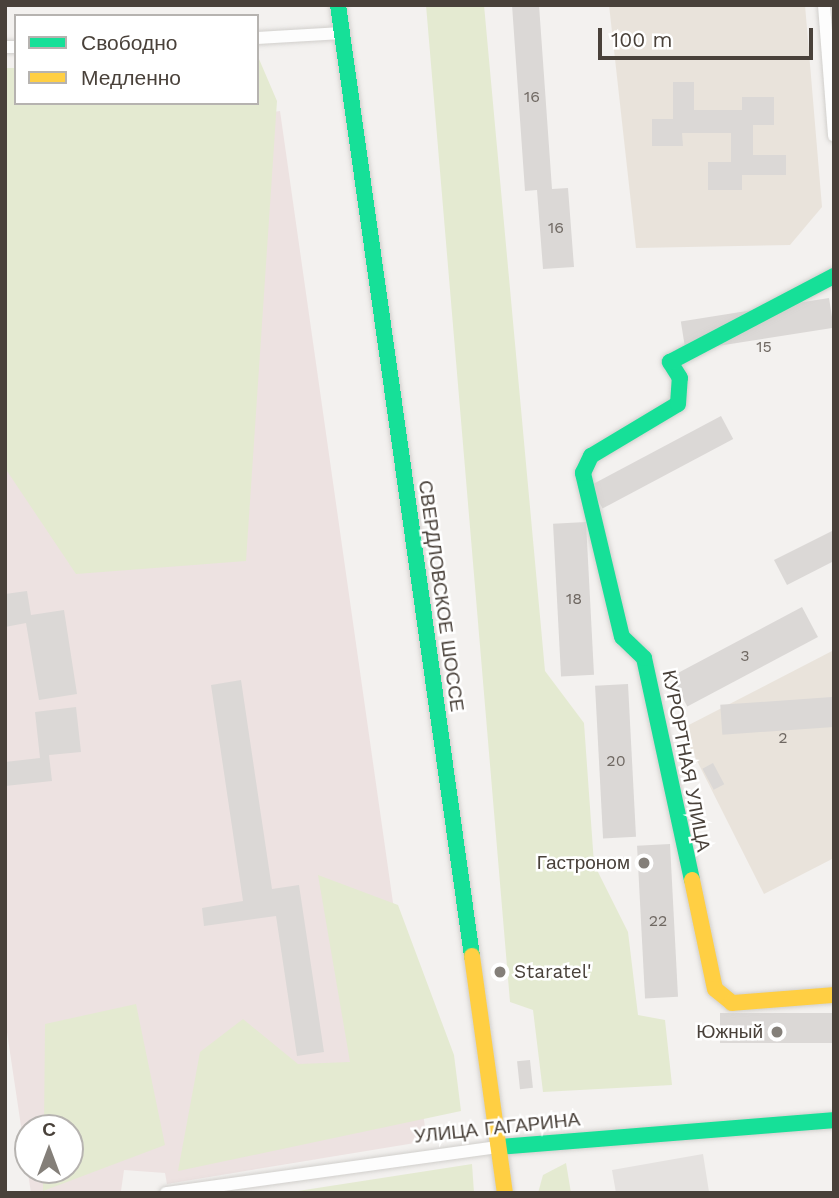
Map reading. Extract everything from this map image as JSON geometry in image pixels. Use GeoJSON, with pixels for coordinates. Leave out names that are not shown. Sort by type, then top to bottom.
{"type":"FeatureCollection","features":[{"type":"Feature","properties":{"kind":"street","name":"СВЕРДЛОВСКОЕ ШОССЕ"},"geometry":{"type":"LineString","coordinates":[[338,5],[505,1193]]}},
{"type":"Feature","properties":{"kind":"street"},"geometry":{"type":"LineString","coordinates":[[824,5],[834,136]]}},
{"type":"Feature","properties":{"kind":"street"},"geometry":{"type":"LineString","coordinates":[[259,38],[342,33]]}},
{"type":"Feature","properties":{"kind":"street","name":"КУРОРТНАЯ УЛИЦА"},"geometry":{"type":"LineString","coordinates":[[834,276],[670,362],[680,378],[678,404],[591,456],[583,473],[622,637],[644,658],[699,927],[721,997],[744,1003],[834,995]]}},
{"type":"Feature","properties":{"kind":"street","name":"УЛИЦА ГАГАРИНА"},"geometry":{"type":"LineString","coordinates":[[166,1193],[499,1147],[834,1119]]}},
{"type":"Feature","properties":{"kind":"shaded area"},"geometry":{"type":"Polygon","coordinates":[[[609,5],[805,5],[822,207],[790,245],[636,248],[609,5]]]}},
{"type":"Feature","properties":{"kind":"shaded area"},"geometry":{"type":"Polygon","coordinates":[[[280,111],[427,1141],[167,1184],[165,1173],[124,1170],[121,1191],[31,1193],[30,1184],[84,1184],[84,1114],[19,1114],[5,1019],[5,152],[280,111]]]}},
{"type":"Feature","properties":{"kind":"shaded area"},"geometry":{"type":"Polygon","coordinates":[[[834,650],[834,858],[764,894],[681,729],[834,650]]]}},
{"type":"Feature","properties":{"kind":"shaded area"},"geometry":{"type":"Polygon","coordinates":[[[703,1154],[709,1192],[616,1193],[612,1170],[703,1154]]]}},
{"type":"Feature","properties":{"kind":"green space"},"geometry":{"type":"Polygon","coordinates":[[[426,5],[484,5],[545,671],[584,723],[594,864],[628,932],[638,1015],[665,1020],[672,1085],[543,1092],[533,1010],[510,1002],[426,5]]]}},
{"type":"Feature","properties":{"kind":"green space"},"geometry":{"type":"Polygon","coordinates":[[[259,59],[277,101],[246,561],[76,574],[5,468],[5,68],[14,68],[14,105],[259,105],[259,59]]]}},
{"type":"Feature","properties":{"kind":"green space"},"geometry":{"type":"Polygon","coordinates":[[[318,875],[398,905],[454,1055],[461,1111],[178,1171],[200,1052],[243,1019],[298,1064],[350,1062],[318,875]]]}},
{"type":"Feature","properties":{"kind":"green space"},"geometry":{"type":"Polygon","coordinates":[[[136,1004],[165,1145],[84,1176],[84,1114],[44,1114],[45,1024],[136,1004]]]}},
{"type":"Feature","properties":{"kind":"green space"},"geometry":{"type":"Polygon","coordinates":[[[566,1163],[571,1193],[538,1193],[543,1175],[566,1163]]]}},
{"type":"Feature","properties":{"kind":"green space"},"geometry":{"type":"Polygon","coordinates":[[[472,1164],[474,1193],[285,1193],[472,1164]]]}},
{"type":"Feature","properties":{"kind":"green space"},"geometry":{"type":"Polygon","coordinates":[[[43,1184],[62,1184],[43,1191],[43,1184]]]}},
{"type":"Feature","properties":{"kind":"building"},"geometry":{"type":"Polygon","coordinates":[[[512,5],[539,5],[552,189],[568,188],[574,267],[543,269],[537,190],[525,191],[512,5]]]}},
{"type":"Feature","properties":{"kind":"building"},"geometry":{"type":"Polygon","coordinates":[[[673,82],[694,82],[694,110],[742,110],[742,97],[774,97],[774,125],[753,125],[753,155],[786,155],[786,175],[742,175],[742,190],[708,190],[708,162],[731,162],[731,133],[682,133],[683,146],[652,146],[652,119],[673,119],[673,82]]]}},
{"type":"Feature","properties":{"kind":"building"},"geometry":{"type":"Polygon","coordinates":[[[829,298],[834,328],[686,351],[681,321],[829,298]]]}},
{"type":"Feature","properties":{"kind":"building"},"geometry":{"type":"Polygon","coordinates":[[[721,416],[733,439],[603,508],[590,485],[721,416]]]}},
{"type":"Feature","properties":{"kind":"building"},"geometry":{"type":"Polygon","coordinates":[[[586,522],[594,675],[561,677],[553,524],[586,522]]]}},
{"type":"Feature","properties":{"kind":"building"},"geometry":{"type":"Polygon","coordinates":[[[834,530],[834,561],[787,585],[774,560],[834,530]]]}},
{"type":"Feature","properties":{"kind":"building"},"geometry":{"type":"Polygon","coordinates":[[[27,591],[31,615],[64,610],[77,694],[39,700],[26,623],[5,627],[5,594],[27,591]]]}},
{"type":"Feature","properties":{"kind":"building"},"geometry":{"type":"Polygon","coordinates":[[[802,607],[818,637],[687,707],[671,676],[802,607]]]}},
{"type":"Feature","properties":{"kind":"building"},"geometry":{"type":"Polygon","coordinates":[[[241,680],[272,889],[299,885],[324,1052],[297,1056],[276,916],[204,926],[202,908],[243,901],[211,685],[241,680]]]}},
{"type":"Feature","properties":{"kind":"building"},"geometry":{"type":"Polygon","coordinates":[[[628,684],[636,837],[603,839],[595,686],[628,684]]]}},
{"type":"Feature","properties":{"kind":"building"},"geometry":{"type":"Polygon","coordinates":[[[832,697],[834,727],[722,735],[720,705],[832,697]]]}},
{"type":"Feature","properties":{"kind":"building"},"geometry":{"type":"Polygon","coordinates":[[[76,707],[81,752],[49,755],[52,781],[5,786],[5,762],[40,758],[35,712],[76,707]]]}},
{"type":"Feature","properties":{"kind":"building"},"geometry":{"type":"Polygon","coordinates":[[[713,763],[724,784],[714,790],[702,769],[713,763]]]}},
{"type":"Feature","properties":{"kind":"building"},"geometry":{"type":"Polygon","coordinates":[[[670,844],[678,997],[645,999],[637,846],[670,844]]]}},
{"type":"Feature","properties":{"kind":"building","name":"Южный"},"geometry":{"type":"Polygon","coordinates":[[[720,1013],[834,1013],[834,1043],[720,1043],[720,1013]]]}},
{"type":"Feature","properties":{"kind":"building"},"geometry":{"type":"Polygon","coordinates":[[[530,1060],[533,1088],[520,1089],[517,1061],[530,1060]]]}},
{"type":"Feature","properties":{"kind":"traffic: fast"},"geometry":{"type":"LineString","coordinates":[[338,5],[472,956]]}},
{"type":"Feature","properties":{"kind":"traffic: fast"},"geometry":{"type":"LineString","coordinates":[[692,880],[644,658],[622,637],[583,473],[591,456],[678,404],[680,378],[670,362],[834,276]]}},
{"type":"Feature","properties":{"kind":"traffic: fast"},"geometry":{"type":"LineString","coordinates":[[499,1147],[834,1120]]}},
{"type":"Feature","properties":{"kind":"traffic: slow"},"geometry":{"type":"LineString","coordinates":[[692,880],[715,989],[732,1003],[834,995]]}},
{"type":"Feature","properties":{"kind":"traffic: slow"},"geometry":{"type":"LineString","coordinates":[[472,956],[505,1193]]}},
{"type":"Feature","properties":{"kind":"place","name":"Гастроном"},"geometry":{"type":"Point","coordinates":[644,863]}},
{"type":"Feature","properties":{"kind":"place","name":"Staratel'"},"geometry":{"type":"Point","coordinates":[500,972]}},
{"type":"Feature","properties":{"kind":"place","name":"Южный"},"geometry":{"type":"Point","coordinates":[777,1032]}}]}
